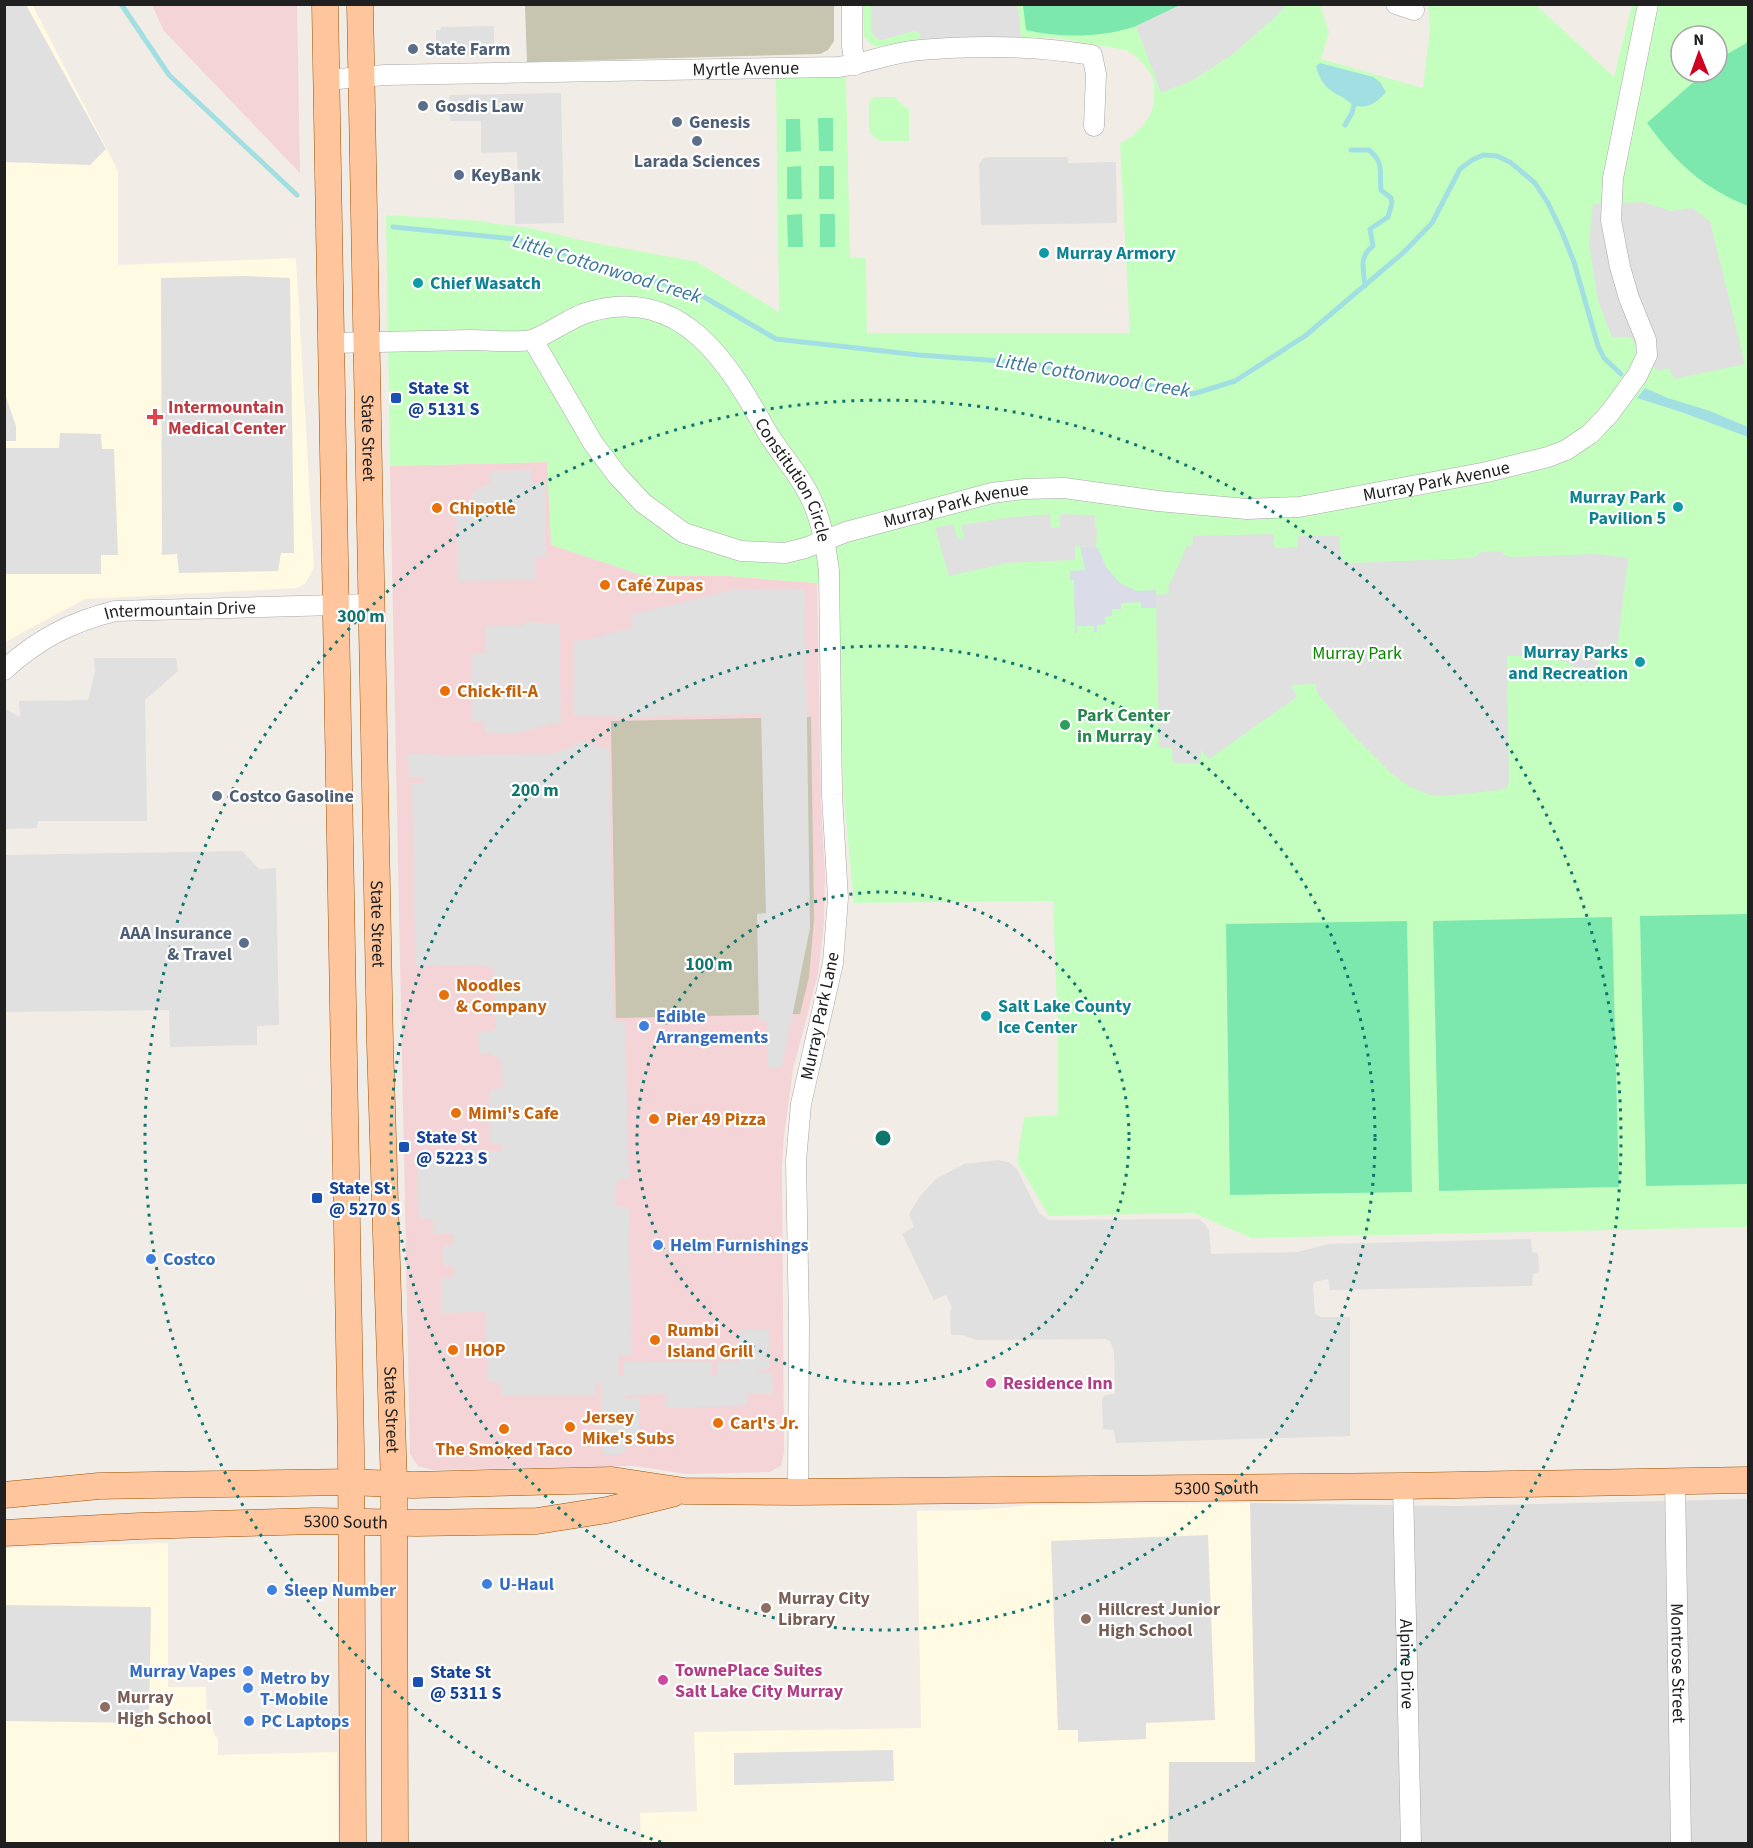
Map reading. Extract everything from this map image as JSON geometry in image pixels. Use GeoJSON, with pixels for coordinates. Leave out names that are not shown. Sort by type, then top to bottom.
{"type":"FeatureCollection","features":[{"type":"Feature","properties":{"kind":"main road","name":"State Street"},"geometry":{"type":"LineString","coordinates":[[325,4],[351,1482],[353,1844]]}},
{"type":"Feature","properties":{"kind":"main road","name":"State Street"},"geometry":{"type":"LineString","coordinates":[[360,4],[383,1162],[395,1523],[395,1844]]}},
{"type":"Feature","properties":{"kind":"main road","name":"5300 South"},"geometry":{"type":"LineString","coordinates":[[4,1495],[99,1486],[351,1482],[394,1484],[612,1480],[684,1491],[798,1492],[1749,1480]]}},
{"type":"Feature","properties":{"kind":"main road","name":"5300 South"},"geometry":{"type":"LineString","coordinates":[[4,1533],[140,1526],[537,1521],[608,1510],[684,1491]]}},
{"type":"Feature","properties":{"kind":"street"},"geometry":{"type":"LineString","coordinates":[[852,4],[852,46],[855,65]]}},
{"type":"Feature","properties":{"kind":"street","name":"Murray Park Avenue"},"geometry":{"type":"LineString","coordinates":[[825,541],[846,532],[992,494],[1024,489],[1064,488],[1158,501],[1247,509],[1299,507],[1487,472],[1548,457],[1566,450],[1590,434],[1625,393],[1637,376],[1647,355],[1646,340],[1629,298],[1620,267],[1611,213],[1613,178],[1648,4]]}},
{"type":"Feature","properties":{"kind":"street","name":"Myrtle Avenue"},"geometry":{"type":"LineString","coordinates":[[327,80],[385,75],[838,67],[918,50],[997,47],[1062,50],[1092,55],[1096,74],[1095,126]]}},
{"type":"Feature","properties":{"kind":"street","name":"Constitution Circle"},"geometry":{"type":"LineString","coordinates":[[331,343],[532,340],[588,312],[612,307],[634,306],[656,310],[693,331],[714,351],[744,390],[775,445],[804,485],[825,541],[785,553],[741,551],[684,533],[665,520],[643,503],[617,475],[593,443],[532,340]]}},
{"type":"Feature","properties":{"kind":"street","name":"Murray Park Lane"},"geometry":{"type":"LineString","coordinates":[[798,1492],[799,1323],[796,1161],[801,1104],[833,963],[838,898],[832,795],[829,571],[825,541]]}},
{"type":"Feature","properties":{"kind":"street","name":"Intermountain Drive"},"geometry":{"type":"LineString","coordinates":[[4,670],[22,654],[54,632],[94,616],[115,611],[371,604]]}},
{"type":"Feature","properties":{"kind":"street","name":"Montrose Street"},"geometry":{"type":"LineString","coordinates":[[1675,1481],[1681,1844]]}},
{"type":"Feature","properties":{"kind":"street","name":"Alpine Drive"},"geometry":{"type":"LineString","coordinates":[[1403,1486],[1411,1844]]}},
{"type":"Feature","properties":{"kind":"shaded area"},"geometry":{"type":"Polygon","coordinates":[[[5,4],[26,5],[106,149],[90,165],[5,162],[5,4]]]}},
{"type":"Feature","properties":{"kind":"shaded area","name":"Intermountain Medical Center"},"geometry":{"type":"Polygon","coordinates":[[[32,4],[118,171],[118,265],[296,258],[314,568],[305,584],[297,588],[85,599],[5,642],[4,5],[32,4]]]}},
{"type":"Feature","properties":{"kind":"shaded area"},"geometry":{"type":"Polygon","coordinates":[[[1182,4],[1284,5],[1283,10],[1233,54],[1193,80],[1161,93],[1136,26],[1182,4]]]}},
{"type":"Feature","properties":{"kind":"shaded area"},"geometry":{"type":"Polygon","coordinates":[[[152,5],[297,5],[300,173],[164,31],[152,5]]]}},
{"type":"Feature","properties":{"kind":"shaded area"},"geometry":{"type":"Polygon","coordinates":[[[525,5],[834,5],[834,41],[828,50],[820,54],[527,62],[525,5]]]}},
{"type":"Feature","properties":{"kind":"shaded area"},"geometry":{"type":"Polygon","coordinates":[[[871,5],[1018,5],[1021,37],[921,39],[919,33],[914,31],[882,40],[877,39],[871,32],[871,5]]]}},
{"type":"Feature","properties":{"kind":"shaded area"},"geometry":{"type":"Polygon","coordinates":[[[494,26],[494,54],[436,56],[436,30],[440,30],[441,27],[494,26]]]}},
{"type":"Feature","properties":{"kind":"shaded area"},"geometry":{"type":"Polygon","coordinates":[[[561,93],[564,223],[515,224],[514,182],[518,182],[517,152],[481,153],[481,121],[450,121],[449,95],[561,93]]]}},
{"type":"Feature","properties":{"kind":"shaded area"},"geometry":{"type":"Polygon","coordinates":[[[1068,157],[1068,163],[1116,162],[1117,223],[981,225],[979,164],[984,158],[1068,157]]]}},
{"type":"Feature","properties":{"kind":"shaded area"},"geometry":{"type":"Polygon","coordinates":[[[1643,202],[1671,211],[1692,208],[1710,221],[1745,364],[1674,379],[1669,368],[1658,371],[1635,345],[1633,339],[1612,337],[1598,301],[1589,243],[1593,204],[1643,202]]]}},
{"type":"Feature","properties":{"kind":"shaded area"},"geometry":{"type":"Polygon","coordinates":[[[243,276],[290,278],[294,553],[281,553],[278,571],[179,573],[177,554],[162,555],[161,278],[243,276]]]}},
{"type":"Feature","properties":{"kind":"shaded area"},"geometry":{"type":"Polygon","coordinates":[[[4,339],[6,397],[16,426],[16,441],[5,441],[4,339]]]}},
{"type":"Feature","properties":{"kind":"shaded area"},"geometry":{"type":"Polygon","coordinates":[[[60,433],[101,434],[102,449],[114,449],[118,555],[101,555],[101,574],[5,574],[5,448],[59,448],[60,433]]]}},
{"type":"Feature","properties":{"kind":"shaded area"},"geometry":{"type":"Polygon","coordinates":[[[548,462],[645,576],[729,576],[817,583],[821,806],[825,873],[824,924],[818,975],[793,1069],[784,1136],[782,1167],[784,1453],[781,1466],[770,1472],[687,1474],[635,1466],[432,1470],[418,1466],[410,1454],[390,466],[548,462]]]}},
{"type":"Feature","properties":{"kind":"shaded area"},"geometry":{"type":"Polygon","coordinates":[[[531,470],[532,483],[545,484],[546,558],[535,558],[536,580],[458,581],[456,515],[469,515],[469,504],[474,490],[490,484],[490,471],[531,470]]]}},
{"type":"Feature","properties":{"kind":"shaded area"},"geometry":{"type":"Polygon","coordinates":[[[1050,514],[1051,528],[1060,527],[1060,514],[1095,515],[1096,548],[1075,546],[1075,560],[1007,563],[949,576],[935,528],[953,524],[958,539],[961,540],[964,537],[961,525],[1050,514]]]}},
{"type":"Feature","properties":{"kind":"shaded area"},"geometry":{"type":"Polygon","coordinates":[[[1274,534],[1276,548],[1297,547],[1298,536],[1339,536],[1341,557],[1351,563],[1474,558],[1481,552],[1502,551],[1504,555],[1510,557],[1598,554],[1628,558],[1616,658],[1599,656],[1596,677],[1587,683],[1566,662],[1540,656],[1507,656],[1509,780],[1507,788],[1500,790],[1444,796],[1431,795],[1410,787],[1393,775],[1352,734],[1318,694],[1315,684],[1291,685],[1297,697],[1209,759],[1201,750],[1200,763],[1173,763],[1172,748],[1159,748],[1156,595],[1169,593],[1168,587],[1187,546],[1192,546],[1193,536],[1274,534]]]}},
{"type":"Feature","properties":{"kind":"shaded area"},"geometry":{"type":"Polygon","coordinates":[[[1080,547],[1098,548],[1106,567],[1120,583],[1137,591],[1156,590],[1156,608],[1141,608],[1141,602],[1121,603],[1121,609],[1112,609],[1112,616],[1104,617],[1106,624],[1097,625],[1097,632],[1094,632],[1094,626],[1077,626],[1077,633],[1075,633],[1074,580],[1070,580],[1070,571],[1085,570],[1080,547]]]}},
{"type":"Feature","properties":{"kind":"shaded area"},"geometry":{"type":"Polygon","coordinates":[[[736,589],[805,590],[810,928],[782,1067],[768,1068],[768,1022],[759,1020],[757,914],[766,913],[761,714],[574,716],[574,641],[633,627],[631,615],[736,589]]]}},
{"type":"Feature","properties":{"kind":"shaded area"},"geometry":{"type":"Polygon","coordinates":[[[526,622],[561,624],[559,628],[561,724],[551,724],[515,734],[485,734],[484,721],[472,721],[471,654],[485,654],[485,626],[523,626],[526,622]]]}},
{"type":"Feature","properties":{"kind":"shaded area"},"geometry":{"type":"Polygon","coordinates":[[[94,658],[176,658],[178,671],[145,700],[147,821],[38,821],[37,828],[5,829],[5,709],[20,717],[19,701],[88,700],[95,672],[94,658]]]}},
{"type":"Feature","properties":{"kind":"shaded area"},"geometry":{"type":"Polygon","coordinates":[[[811,717],[814,920],[809,977],[800,1014],[616,1018],[611,721],[811,717]]]}},
{"type":"Feature","properties":{"kind":"shaded area"},"geometry":{"type":"Polygon","coordinates":[[[579,741],[609,749],[613,1018],[617,1022],[625,1022],[629,1180],[619,1180],[615,1184],[616,1205],[629,1207],[632,1355],[619,1355],[618,1374],[623,1376],[623,1362],[711,1361],[711,1374],[714,1377],[717,1373],[717,1362],[739,1362],[739,1330],[769,1330],[770,1368],[756,1370],[772,1373],[773,1394],[748,1393],[747,1406],[666,1408],[666,1393],[626,1396],[626,1399],[639,1398],[639,1445],[626,1446],[624,1454],[603,1455],[601,1385],[599,1382],[595,1385],[595,1395],[502,1396],[501,1383],[488,1382],[485,1312],[441,1313],[441,1278],[455,1278],[453,1266],[443,1266],[443,1246],[452,1246],[454,1233],[434,1233],[433,1219],[419,1218],[417,1158],[433,1158],[458,1150],[500,1151],[503,1149],[500,1144],[490,1144],[489,1089],[500,1089],[503,1086],[501,1060],[489,1053],[479,1054],[478,1032],[492,1032],[496,1028],[492,968],[483,965],[415,966],[412,783],[422,783],[425,780],[421,777],[409,777],[408,753],[550,754],[570,748],[579,741]]]}},
{"type":"Feature","properties":{"kind":"shaded area"},"geometry":{"type":"Polygon","coordinates":[[[242,851],[259,869],[276,868],[279,1025],[257,1026],[257,1045],[170,1047],[169,1010],[5,1012],[5,855],[242,851]]]}},
{"type":"Feature","properties":{"kind":"shaded area"},"geometry":{"type":"Polygon","coordinates":[[[999,1160],[1010,1163],[1017,1169],[1039,1213],[1049,1220],[1199,1219],[1209,1230],[1211,1254],[1298,1252],[1329,1244],[1531,1239],[1532,1252],[1538,1253],[1539,1272],[1533,1274],[1532,1286],[1330,1290],[1328,1279],[1314,1282],[1315,1314],[1321,1317],[1350,1317],[1350,1436],[1116,1443],[1114,1430],[1103,1429],[1102,1399],[1105,1395],[1115,1394],[1114,1351],[1110,1341],[1105,1339],[977,1340],[962,1335],[951,1335],[950,1311],[952,1307],[946,1295],[934,1300],[902,1234],[914,1227],[909,1214],[920,1196],[936,1179],[964,1164],[999,1160]]]}},
{"type":"Feature","properties":{"kind":"shaded area"},"geometry":{"type":"Polygon","coordinates":[[[1748,1499],[1748,1843],[1168,1844],[1169,1762],[1255,1761],[1250,1503],[1456,1506],[1748,1499]]]}},
{"type":"Feature","properties":{"kind":"shaded area","name":"Hillcrest Junior High School"},"geometry":{"type":"Polygon","coordinates":[[[1250,1503],[1255,1762],[1169,1762],[1168,1843],[641,1843],[640,1813],[697,1811],[694,1732],[921,1728],[917,1511],[974,1510],[1036,1505],[1250,1503]]]}},
{"type":"Feature","properties":{"kind":"shaded area"},"geometry":{"type":"Polygon","coordinates":[[[1208,1535],[1215,1720],[1146,1723],[1146,1739],[1078,1742],[1078,1730],[1058,1730],[1051,1541],[1208,1535]]]}},
{"type":"Feature","properties":{"kind":"shaded area","name":"Murray High School"},"geometry":{"type":"Polygon","coordinates":[[[168,1543],[168,1687],[206,1687],[207,1727],[213,1727],[214,1735],[218,1738],[218,1755],[337,1752],[338,1843],[5,1843],[4,1548],[168,1543]]]}},
{"type":"Feature","properties":{"kind":"shaded area"},"geometry":{"type":"Polygon","coordinates":[[[5,1605],[151,1607],[149,1723],[5,1721],[5,1605]]]}},
{"type":"Feature","properties":{"kind":"shaded area"},"geometry":{"type":"Polygon","coordinates":[[[893,1750],[894,1781],[734,1785],[734,1753],[893,1750]]]}},
{"type":"Feature","properties":{"kind":"green space","name":"Murray Park"},"geometry":{"type":"Polygon","coordinates":[[[863,5],[1320,5],[1329,32],[1321,59],[1423,88],[1430,29],[1428,5],[1536,5],[1614,77],[1632,5],[1748,5],[1748,1227],[1252,1238],[1193,1213],[1049,1216],[1017,1162],[1024,1117],[1058,1115],[1058,1035],[1053,901],[854,903],[843,788],[839,590],[817,583],[729,576],[645,576],[551,545],[547,462],[390,466],[386,215],[470,220],[529,228],[697,262],[779,312],[776,78],[846,76],[850,258],[866,258],[867,333],[1130,333],[1120,143],[1131,137],[1145,123],[1154,102],[1154,84],[1151,74],[1138,58],[1126,50],[1056,38],[921,39],[877,47],[869,43],[864,36],[863,5]]]}},
{"type":"Feature","properties":{"kind":"green space"},"geometry":{"type":"Polygon","coordinates":[[[1023,5],[1182,5],[1164,15],[1126,29],[1086,35],[1066,35],[1026,30],[1023,5]]]}},
{"type":"Feature","properties":{"kind":"green space"},"geometry":{"type":"Polygon","coordinates":[[[1748,42],[1748,206],[1717,191],[1691,173],[1647,123],[1691,84],[1729,84],[1729,53],[1748,42]]]}},
{"type":"Feature","properties":{"kind":"green space"},"geometry":{"type":"Polygon","coordinates":[[[874,97],[895,97],[906,108],[909,108],[909,141],[879,141],[869,132],[869,102],[874,97]]]}},
{"type":"Feature","properties":{"kind":"green space"},"geometry":{"type":"Polygon","coordinates":[[[818,118],[833,118],[833,151],[819,151],[818,118]]]}},
{"type":"Feature","properties":{"kind":"green space"},"geometry":{"type":"Polygon","coordinates":[[[786,119],[800,119],[801,151],[786,152],[786,119]]]}},
{"type":"Feature","properties":{"kind":"green space"},"geometry":{"type":"Polygon","coordinates":[[[801,166],[802,199],[787,199],[787,167],[801,166]]]}},
{"type":"Feature","properties":{"kind":"green space"},"geometry":{"type":"Polygon","coordinates":[[[819,166],[834,166],[834,199],[819,199],[819,166]]]}},
{"type":"Feature","properties":{"kind":"green space"},"geometry":{"type":"Polygon","coordinates":[[[802,214],[803,247],[788,247],[787,215],[802,214]]]}},
{"type":"Feature","properties":{"kind":"green space"},"geometry":{"type":"Polygon","coordinates":[[[820,214],[835,214],[835,247],[820,247],[820,214]]]}},
{"type":"Feature","properties":{"kind":"green space"},"geometry":{"type":"Polygon","coordinates":[[[1748,914],[1748,1184],[1646,1186],[1640,916],[1748,914]]]}},
{"type":"Feature","properties":{"kind":"green space"},"geometry":{"type":"Polygon","coordinates":[[[1612,917],[1619,1187],[1439,1191],[1433,921],[1612,917]]]}},
{"type":"Feature","properties":{"kind":"green space"},"geometry":{"type":"Polygon","coordinates":[[[1407,921],[1412,1192],[1230,1195],[1226,924],[1407,921]]]}},
{"type":"Feature","properties":{"kind":"water"},"geometry":{"type":"Polygon","coordinates":[[[1320,63],[1373,77],[1380,82],[1386,92],[1372,104],[1354,105],[1325,85],[1316,66],[1320,63]]]}},
{"type":"Feature","properties":{"kind":"water"},"geometry":{"type":"Polygon","coordinates":[[[1645,388],[1748,427],[1748,437],[1637,398],[1645,388]]]}},
{"type":"Feature","properties":{"kind":"waterway","name":"Little Cottonwood Creek"},"geometry":{"type":"LineString","coordinates":[[121,4],[169,75],[297,195]]}},
{"type":"Feature","properties":{"kind":"waterway"},"geometry":{"type":"LineString","coordinates":[[1345,125],[1354,105]]}},
{"type":"Feature","properties":{"kind":"waterway"},"geometry":{"type":"LineString","coordinates":[[1351,150],[1369,150],[1374,155],[1380,168],[1381,190],[1391,198],[1392,203],[1388,217],[1370,229],[1373,246],[1368,250],[1364,259],[1365,286]]}},
{"type":"Feature","properties":{"kind":"waterway","name":"Little Cottonwood Creek"},"geometry":{"type":"LineString","coordinates":[[393,227],[515,239],[699,294],[776,339],[919,355],[1028,363],[1193,394],[1235,381],[1305,336],[1404,252],[1432,223],[1460,169],[1483,155],[1497,156],[1510,162],[1535,183],[1548,203],[1574,262],[1598,346],[1604,358],[1621,374]]}},
{"type":"Feature","properties":{"kind":"place","name":"State Farm"},"geometry":{"type":"Point","coordinates":[413,49]}},
{"type":"Feature","properties":{"kind":"place","name":"Gosdis Law"},"geometry":{"type":"Point","coordinates":[423,106]}},
{"type":"Feature","properties":{"kind":"place","name":"Genesis"},"geometry":{"type":"Point","coordinates":[677,122]}},
{"type":"Feature","properties":{"kind":"place","name":"Larada Sciences"},"geometry":{"type":"Point","coordinates":[697,141]}},
{"type":"Feature","properties":{"kind":"place","name":"KeyBank"},"geometry":{"type":"Point","coordinates":[459,175]}},
{"type":"Feature","properties":{"kind":"place","name":"Murray Armory"},"geometry":{"type":"Point","coordinates":[1044,253]}},
{"type":"Feature","properties":{"kind":"place","name":"Chief Wasatch"},"geometry":{"type":"Point","coordinates":[418,283]}},
{"type":"Feature","properties":{"kind":"place","name":"State St @ 5131 S"},"geometry":{"type":"Point","coordinates":[396,398]}},
{"type":"Feature","properties":{"kind":"place","name":"Intermountain Medical Center"},"geometry":{"type":"Point","coordinates":[155,417]}},
{"type":"Feature","properties":{"kind":"place","name":"Murray Park Pavilion 5"},"geometry":{"type":"Point","coordinates":[1678,507]}},
{"type":"Feature","properties":{"kind":"place","name":"Chipotle"},"geometry":{"type":"Point","coordinates":[437,508]}},
{"type":"Feature","properties":{"kind":"place","name":"Café Zupas"},"geometry":{"type":"Point","coordinates":[605,585]}},
{"type":"Feature","properties":{"kind":"place","name":"Murray Parks and Recreation"},"geometry":{"type":"Point","coordinates":[1640,662]}},
{"type":"Feature","properties":{"kind":"place","name":"Chick-fil-A"},"geometry":{"type":"Point","coordinates":[445,691]}},
{"type":"Feature","properties":{"kind":"place","name":"Park Center in Murray"},"geometry":{"type":"Point","coordinates":[1065,725]}},
{"type":"Feature","properties":{"kind":"place","name":"Costco Gasoline"},"geometry":{"type":"Point","coordinates":[217,796]}},
{"type":"Feature","properties":{"kind":"place","name":"AAA Insurance & Travel"},"geometry":{"type":"Point","coordinates":[244,943]}},
{"type":"Feature","properties":{"kind":"place","name":"Noodles & Company"},"geometry":{"type":"Point","coordinates":[444,995]}},
{"type":"Feature","properties":{"kind":"place","name":"Salt Lake County Ice Center"},"geometry":{"type":"Point","coordinates":[986,1016]}},
{"type":"Feature","properties":{"kind":"place","name":"Edible Arrangements"},"geometry":{"type":"Point","coordinates":[644,1026]}},
{"type":"Feature","properties":{"kind":"place","name":"Mimi's Cafe"},"geometry":{"type":"Point","coordinates":[456,1113]}},
{"type":"Feature","properties":{"kind":"place","name":"Pier 49 Pizza"},"geometry":{"type":"Point","coordinates":[654,1119]}},
{"type":"Feature","properties":{"kind":"place","name":"State St @ 5223 S"},"geometry":{"type":"Point","coordinates":[404,1147]}},
{"type":"Feature","properties":{"kind":"place","name":"State St @ 5270 S"},"geometry":{"type":"Point","coordinates":[317,1198]}},
{"type":"Feature","properties":{"kind":"place","name":"Helm Furnishings"},"geometry":{"type":"Point","coordinates":[658,1245]}},
{"type":"Feature","properties":{"kind":"place","name":"Costco"},"geometry":{"type":"Point","coordinates":[151,1259]}},
{"type":"Feature","properties":{"kind":"place","name":"Rumbi Island Grill"},"geometry":{"type":"Point","coordinates":[655,1340]}},
{"type":"Feature","properties":{"kind":"place","name":"IHOP"},"geometry":{"type":"Point","coordinates":[453,1350]}},
{"type":"Feature","properties":{"kind":"place","name":"Residence Inn"},"geometry":{"type":"Point","coordinates":[991,1383]}},
{"type":"Feature","properties":{"kind":"place","name":"Carl's Jr."},"geometry":{"type":"Point","coordinates":[718,1423]}},
{"type":"Feature","properties":{"kind":"place","name":"Jersey Mike's Subs"},"geometry":{"type":"Point","coordinates":[570,1427]}},
{"type":"Feature","properties":{"kind":"place","name":"The Smoked Taco"},"geometry":{"type":"Point","coordinates":[504,1429]}},
{"type":"Feature","properties":{"kind":"place","name":"U-Haul"},"geometry":{"type":"Point","coordinates":[487,1584]}},
{"type":"Feature","properties":{"kind":"place","name":"Sleep Number"},"geometry":{"type":"Point","coordinates":[272,1590]}},
{"type":"Feature","properties":{"kind":"place","name":"Murray City Library"},"geometry":{"type":"Point","coordinates":[766,1608]}},
{"type":"Feature","properties":{"kind":"place","name":"Hillcrest Junior High School"},"geometry":{"type":"Point","coordinates":[1086,1619]}},
{"type":"Feature","properties":{"kind":"place","name":"Murray Vapes"},"geometry":{"type":"Point","coordinates":[248,1671]}},
{"type":"Feature","properties":{"kind":"place","name":"TownePlace Suites Salt Lake City Murray"},"geometry":{"type":"Point","coordinates":[663,1680]}},
{"type":"Feature","properties":{"kind":"place","name":"State St @ 5311 S"},"geometry":{"type":"Point","coordinates":[418,1682]}},
{"type":"Feature","properties":{"kind":"place","name":"Metro by T-Mobile"},"geometry":{"type":"Point","coordinates":[248,1688]}},
{"type":"Feature","properties":{"kind":"place","name":"Murray High School"},"geometry":{"type":"Point","coordinates":[105,1707]}},
{"type":"Feature","properties":{"kind":"place","name":"PC Laptops"},"geometry":{"type":"Point","coordinates":[249,1721]}}]}
